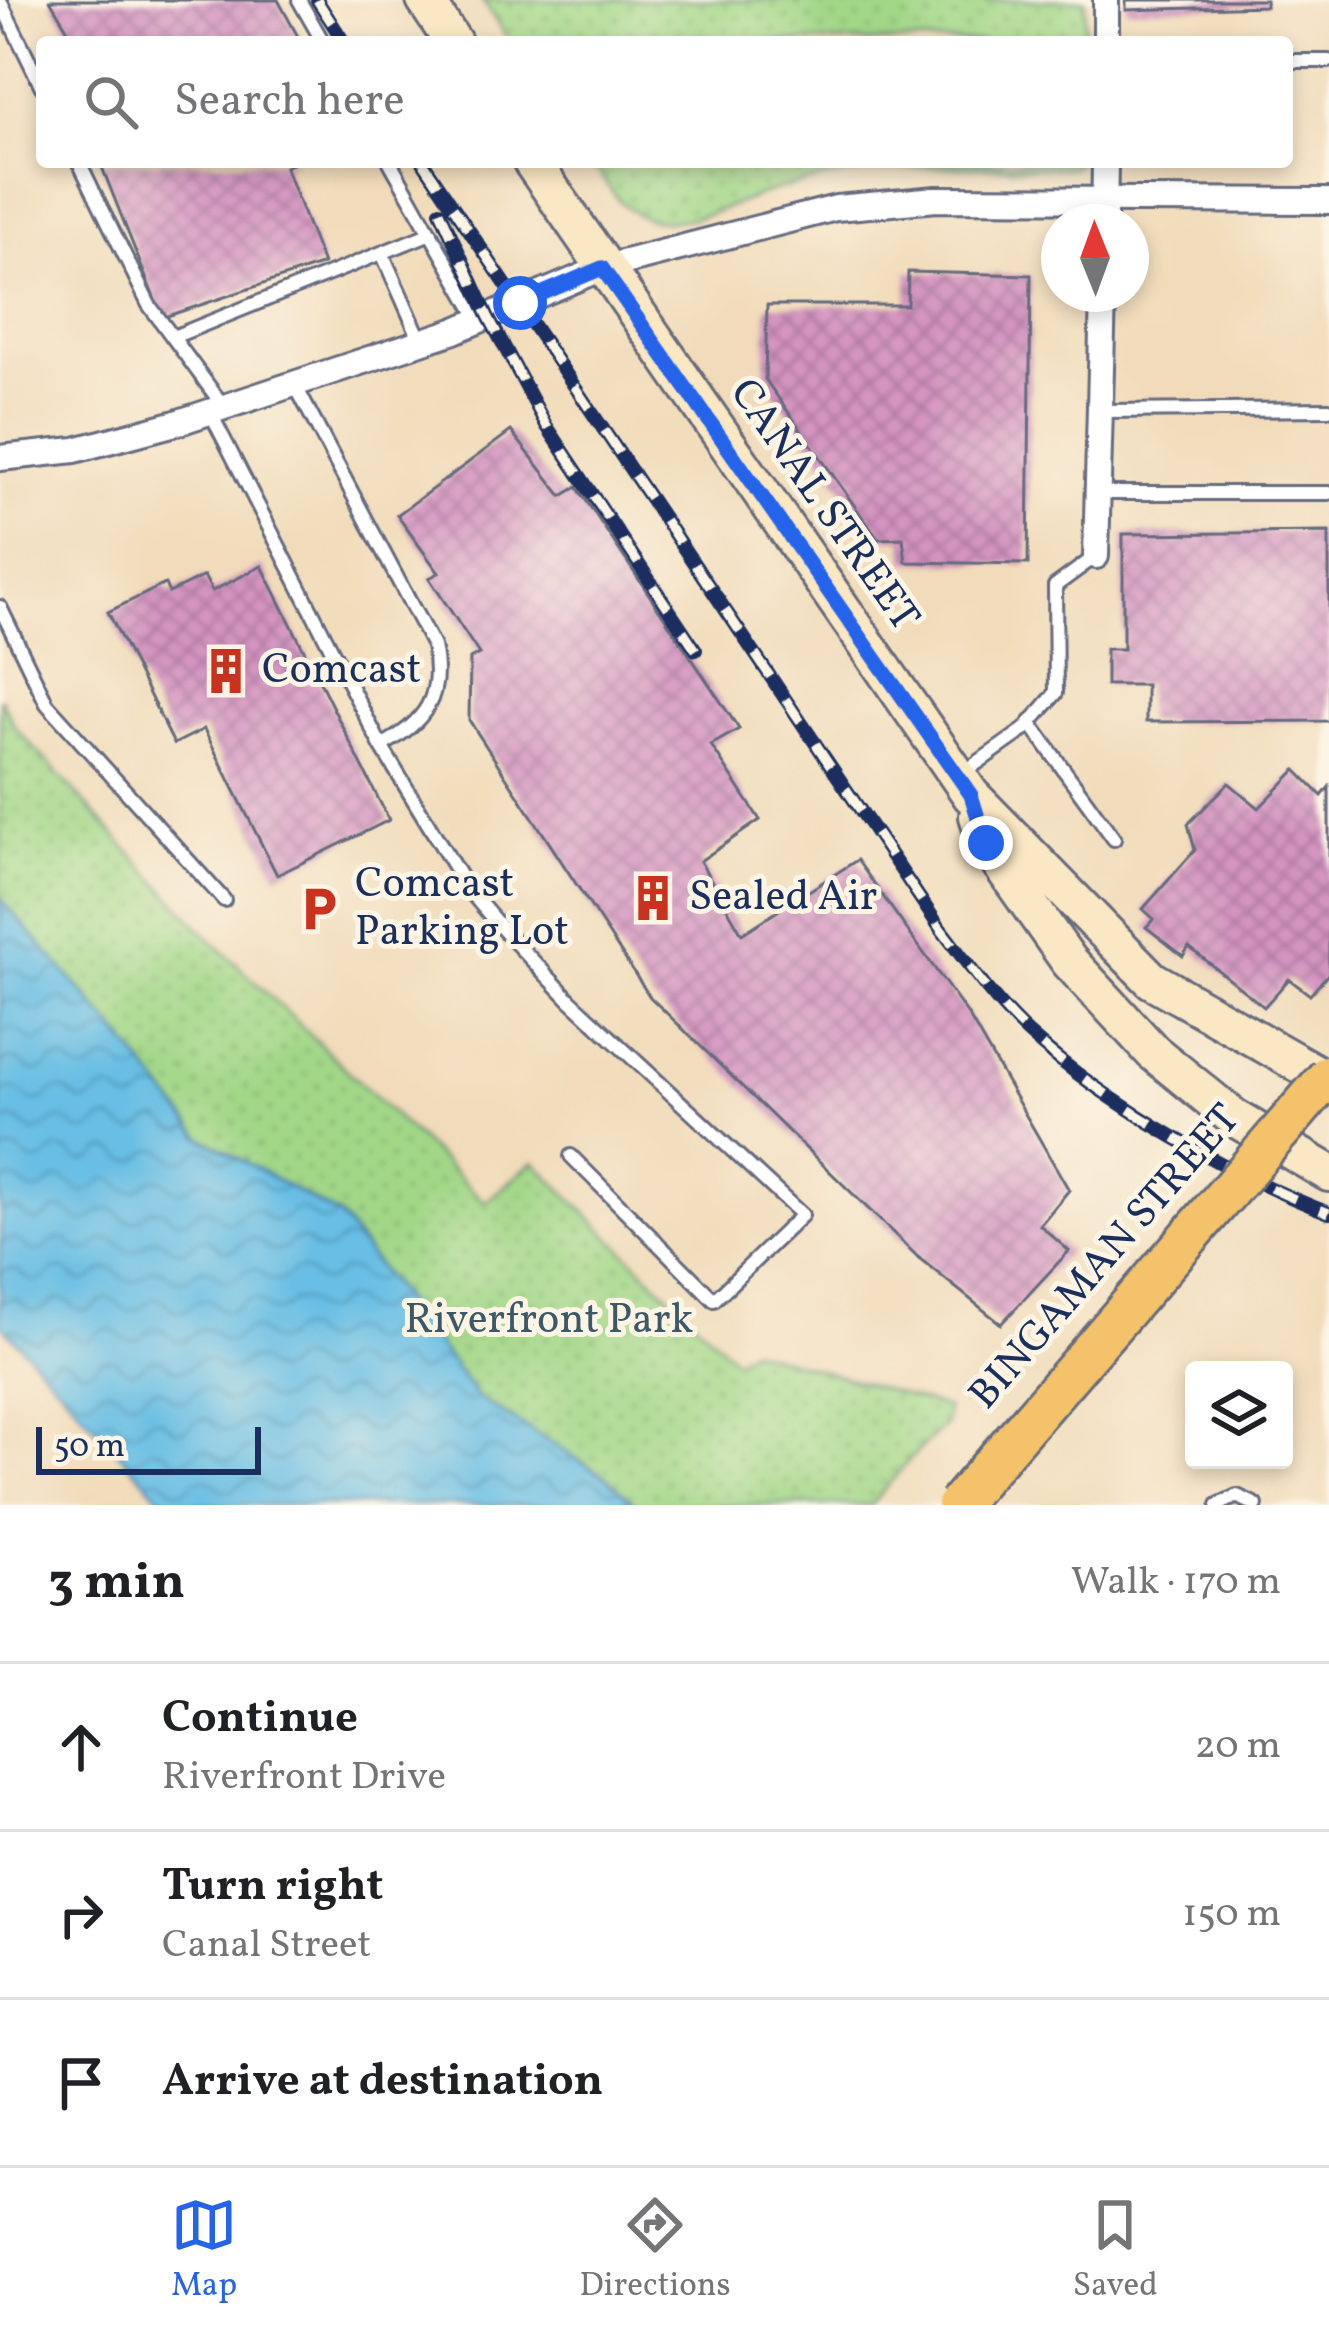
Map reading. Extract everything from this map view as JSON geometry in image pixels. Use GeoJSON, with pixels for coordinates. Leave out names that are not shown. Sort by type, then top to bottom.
{"type":"FeatureCollection","features":[{"type":"Feature","properties":{"kind":"main road","name":"BINGAMAN STREET"},"geometry":{"type":"LineString","coordinates":[[957,1505],[1329,1078]]}},
{"type":"Feature","properties":{"kind":"street"},"geometry":{"type":"LineString","coordinates":[[425,0],[449,36]]}},
{"type":"Feature","properties":{"kind":"street"},"geometry":{"type":"LineString","coordinates":[[1106,0],[1106,36]]}},
{"type":"Feature","properties":{"kind":"street","name":"CANAL STREET"},"geometry":{"type":"LineString","coordinates":[[536,168],[964,786],[1152,980],[1329,1078]]}},
{"type":"Feature","properties":{"kind":"street"},"geometry":{"type":"LineString","coordinates":[[1105,204],[1106,168]]}},
{"type":"Feature","properties":{"kind":"street"},"geometry":{"type":"LineString","coordinates":[[0,458],[75,450],[217,410],[421,342],[602,268],[836,208],[937,200],[1041,206]]}},
{"type":"Feature","properties":{"kind":"street"},"geometry":{"type":"LineString","coordinates":[[1149,208],[1329,201]]}},
{"type":"Feature","properties":{"kind":"street"},"geometry":{"type":"LineString","coordinates":[[1096,556],[1102,312]]}},
{"type":"Feature","properties":{"kind":"street","name":"CANAL STREET"},"geometry":{"type":"LineString","coordinates":[[964,786],[986,843],[1069,962],[1154,1052],[1233,1117],[1329,1172]]}},
{"type":"Feature","properties":{"kind":"lane"},"geometry":{"type":"LineString","coordinates":[[299,0],[320,36]]}},
{"type":"Feature","properties":{"kind":"lane"},"geometry":{"type":"LineString","coordinates":[[0,1],[36,74]]}},
{"type":"Feature","properties":{"kind":"lane"},"geometry":{"type":"LineString","coordinates":[[1293,61],[1329,61]]}},
{"type":"Feature","properties":{"kind":"lane"},"geometry":{"type":"LineString","coordinates":[[82,168],[149,305],[217,410],[381,746],[467,889],[586,1015],[802,1215],[714,1300],[571,1156]]}},
{"type":"Feature","properties":{"kind":"lane"},"geometry":{"type":"LineString","coordinates":[[393,168],[480,320]]}},
{"type":"Feature","properties":{"kind":"lane"},"geometry":{"type":"LineString","coordinates":[[172,337],[431,233]]}},
{"type":"Feature","properties":{"kind":"lane"},"geometry":{"type":"LineString","coordinates":[[382,253],[421,342]]}},
{"type":"Feature","properties":{"kind":"lane"},"geometry":{"type":"LineString","coordinates":[[295,384],[434,646],[436,689],[418,721],[381,746]]}},
{"type":"Feature","properties":{"kind":"lane"},"geometry":{"type":"LineString","coordinates":[[1100,411],[1329,409]]}},
{"type":"Feature","properties":{"kind":"lane"},"geometry":{"type":"LineString","coordinates":[[1097,493],[1329,493]]}},
{"type":"Feature","properties":{"kind":"lane"},"geometry":{"type":"LineString","coordinates":[[964,786],[1056,693],[1055,586],[1096,556]]}},
{"type":"Feature","properties":{"kind":"lane"},"geometry":{"type":"LineString","coordinates":[[0,607],[47,704],[224,900]]}},
{"type":"Feature","properties":{"kind":"lane"},"geometry":{"type":"LineString","coordinates":[[1030,723],[1114,839]]}},
{"type":"Feature","properties":{"kind":"lane"},"geometry":{"type":"LineString","coordinates":[[1218,1505],[1237,1496],[1256,1505]]}},
{"type":"Feature","properties":{"kind":"green space"},"geometry":{"type":"Polygon","coordinates":[[[482,0],[1085,0],[1085,36],[506,36],[482,0]]]}},
{"type":"Feature","properties":{"kind":"green space"},"geometry":{"type":"Polygon","coordinates":[[[596,168],[917,168],[804,183],[679,220],[640,216],[616,196],[596,168]]]}},
{"type":"Feature","properties":{"kind":"green space","name":"Riverfront Park"},"geometry":{"type":"Polygon","coordinates":[[[0,697],[15,727],[209,938],[485,1202],[534,1162],[735,1360],[751,1349],[947,1408],[946,1424],[871,1505],[636,1505],[608,1478],[478,1398],[340,1216],[200,1136],[115,1029],[0,898],[0,697]]]}},
{"type":"Feature","properties":{"kind":"water"},"geometry":{"type":"Polygon","coordinates":[[[0,898],[115,1029],[200,1136],[339,1216],[478,1398],[608,1478],[636,1505],[167,1505],[0,1323],[0,898]]]}},
{"type":"Feature","properties":{"kind":"building"},"geometry":{"type":"Polygon","coordinates":[[[50,0],[278,0],[298,36],[71,36],[50,0]]]}},
{"type":"Feature","properties":{"kind":"building"},"geometry":{"type":"Polygon","coordinates":[[[1126,0],[1266,0],[1266,6],[1126,10],[1126,0]]]}},
{"type":"Feature","properties":{"kind":"building"},"geometry":{"type":"Polygon","coordinates":[[[102,168],[285,168],[323,264],[162,318],[102,168]]]}},
{"type":"Feature","properties":{"kind":"building"},"geometry":{"type":"Polygon","coordinates":[[[908,272],[1031,275],[1028,564],[906,562],[903,538],[878,539],[765,379],[767,305],[907,305],[908,272]]]}},
{"type":"Feature","properties":{"kind":"building","name":"Sealed Air"},"geometry":{"type":"Polygon","coordinates":[[[511,431],[562,496],[577,487],[739,729],[711,745],[760,820],[700,861],[742,934],[857,860],[968,1015],[1069,1190],[1040,1225],[1069,1251],[1001,1324],[919,1258],[650,997],[469,720],[470,659],[479,654],[429,578],[439,573],[397,515],[511,431]]]}},
{"type":"Feature","properties":{"kind":"building"},"geometry":{"type":"Polygon","coordinates":[[[1329,532],[1329,721],[1146,722],[1146,685],[1106,685],[1106,649],[1123,649],[1123,534],[1329,532]]]}},
{"type":"Feature","properties":{"kind":"building","name":"Comcast"},"geometry":{"type":"Polygon","coordinates":[[[262,566],[389,820],[277,875],[204,729],[174,744],[108,612],[165,584],[169,593],[204,576],[212,591],[262,566]]]}},
{"type":"Feature","properties":{"kind":"building"},"geometry":{"type":"Polygon","coordinates":[[[1296,770],[1322,796],[1329,787],[1329,973],[1310,995],[1289,979],[1264,1007],[1189,947],[1183,956],[1146,927],[1154,919],[1143,909],[1195,850],[1188,824],[1229,783],[1259,808],[1296,770]]]}},
{"type":"Feature","properties":{"kind":"railway"},"geometry":{"type":"LineString","coordinates":[[317,0],[340,36]]}},
{"type":"Feature","properties":{"kind":"railway"},"geometry":{"type":"LineString","coordinates":[[427,168],[940,928],[993,996],[1061,1061],[1133,1112],[1211,1158],[1329,1213]]}},
{"type":"Feature","properties":{"kind":"railway"},"geometry":{"type":"LineString","coordinates":[[440,211],[546,425],[696,650]]}},
{"type":"Feature","properties":{"kind":"place","name":"Comcast"},"geometry":{"type":"Point","coordinates":[226,671]}},
{"type":"Feature","properties":{"kind":"place","name":"Sealed Air"},"geometry":{"type":"Point","coordinates":[653,898]}},
{"type":"Feature","properties":{"kind":"place","name":"Comcast Parking Lot"},"geometry":{"type":"Point","coordinates":[319,909]}},
{"type":"Feature","properties":{"kind":"route"},"geometry":{"type":"LineString","coordinates":[[520,303],[602,268],[971,795],[986,843]]}}]}
